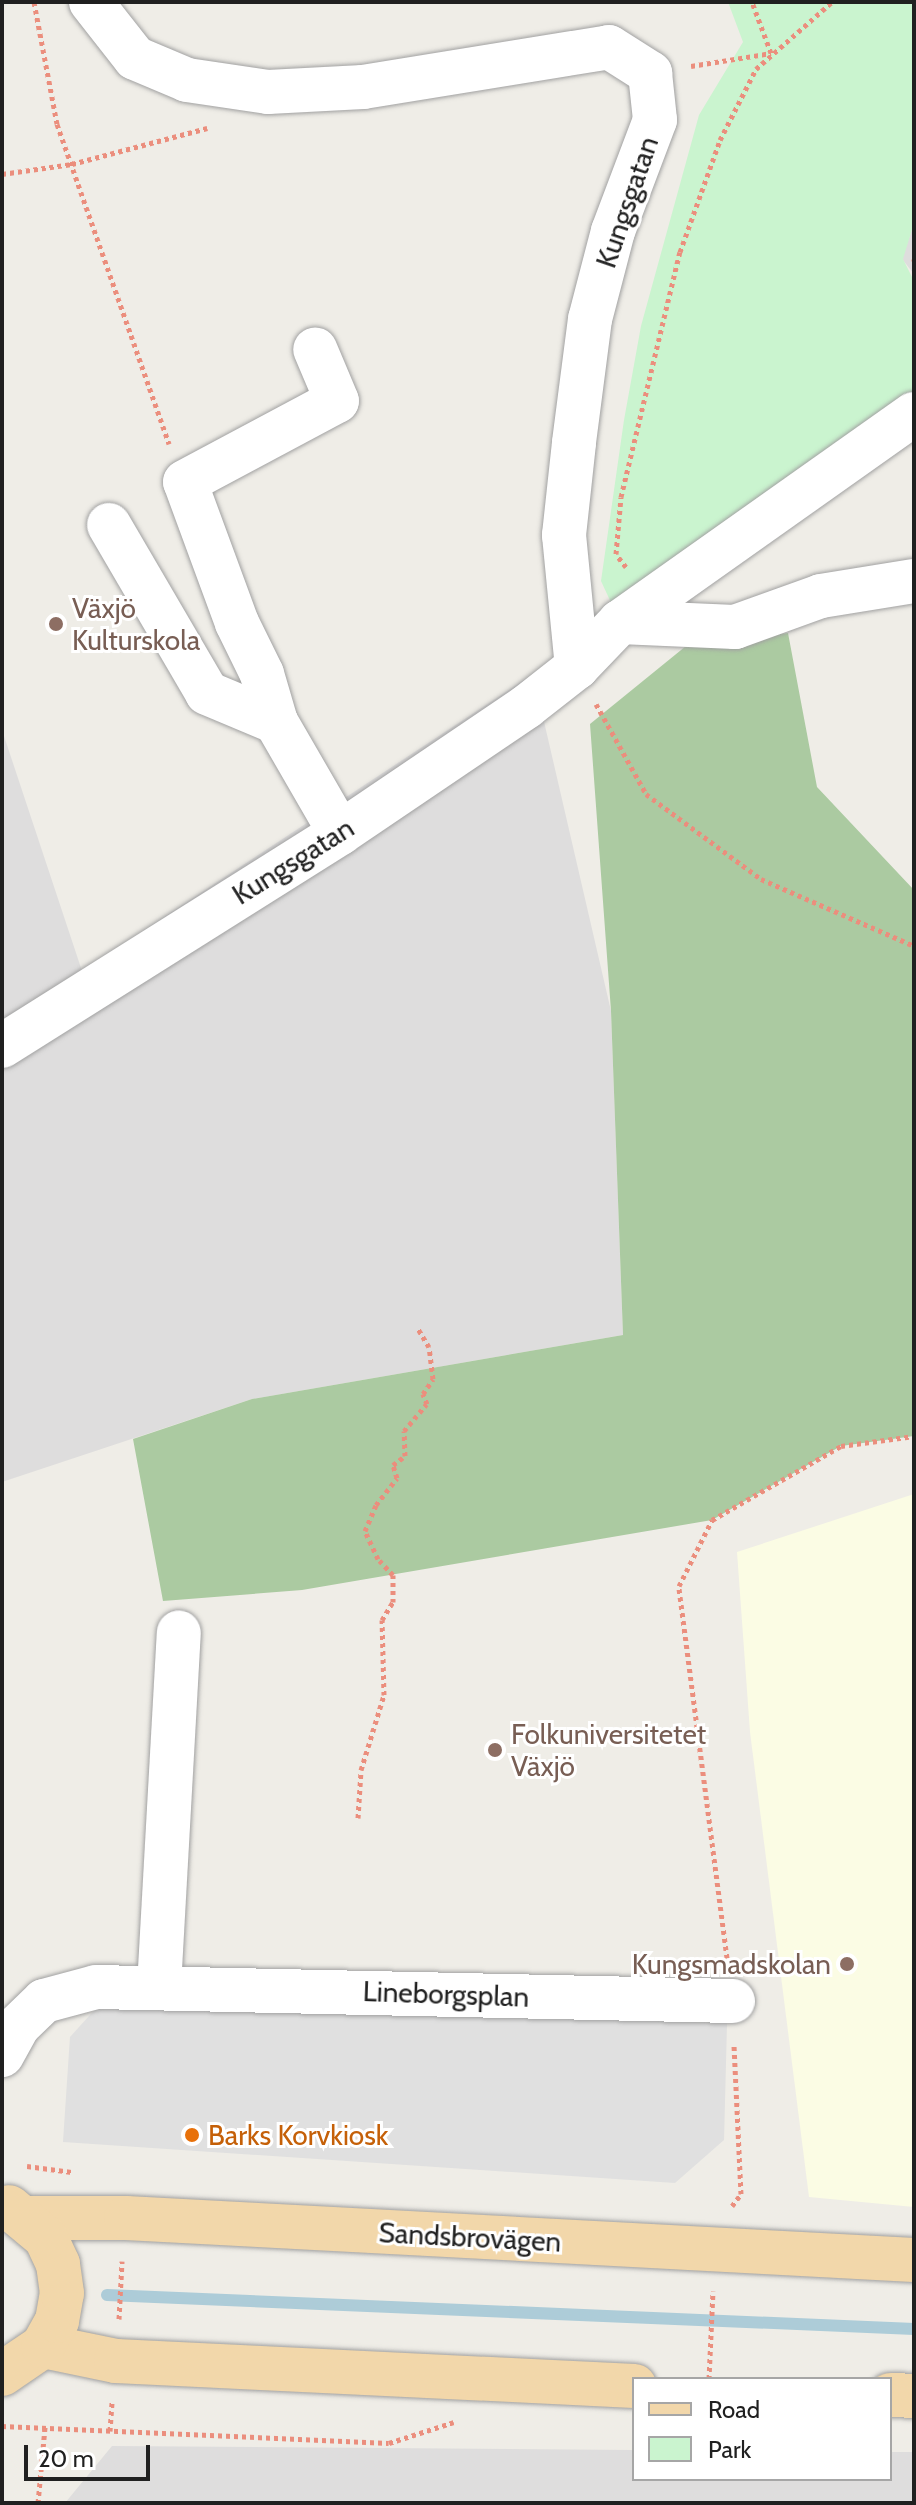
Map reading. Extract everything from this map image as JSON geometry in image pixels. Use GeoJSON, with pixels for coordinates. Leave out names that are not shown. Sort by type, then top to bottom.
{"type":"FeatureCollection","features":[{"type":"Feature","properties":{"kind":"main road","name":"Sandsbrovägen"},"geometry":{"type":"LineString","coordinates":[[14,2211],[712,2266],[914,2260]]}},
{"type":"Feature","properties":{"kind":"main road"},"geometry":{"type":"LineString","coordinates":[[2,2374],[43,2346],[57,2321],[62,2293],[58,2264],[46,2238],[14,2211]]}},
{"type":"Feature","properties":{"kind":"main road"},"geometry":{"type":"LineString","coordinates":[[43,2346],[116,2361],[632,2386]]}},
{"type":"Feature","properties":{"kind":"main road"},"geometry":{"type":"LineString","coordinates":[[892,2395],[914,2396]]}},
{"type":"Feature","properties":{"kind":"street"},"geometry":{"type":"LineString","coordinates":[[91,2],[135,58],[187,80],[268,92],[363,87],[609,47],[650,73]]}},
{"type":"Feature","properties":{"kind":"street","name":"Kungsgatan"},"geometry":{"type":"LineString","coordinates":[[577,667],[564,535],[574,443],[590,319],[613,231],[655,120],[650,73]]}},
{"type":"Feature","properties":{"kind":"street"},"geometry":{"type":"LineString","coordinates":[[315,349],[337,401],[185,482],[237,623],[262,674],[276,722],[340,833]]}},
{"type":"Feature","properties":{"kind":"street","name":"Kungsgatan"},"geometry":{"type":"LineString","coordinates":[[2,1046],[340,833],[577,667],[635,611],[914,414]]}},
{"type":"Feature","properties":{"kind":"street"},"geometry":{"type":"LineString","coordinates":[[109,525],[207,693],[276,722]]}},
{"type":"Feature","properties":{"kind":"street"},"geometry":{"type":"LineString","coordinates":[[635,611],[735,627],[821,596],[914,581]]}},
{"type":"Feature","properties":{"kind":"street"},"geometry":{"type":"LineString","coordinates":[[159,1987],[179,1633]]}},
{"type":"Feature","properties":{"kind":"street","name":"Lineborgsplan"},"geometry":{"type":"LineString","coordinates":[[2,2055],[27,2014],[62,1993],[96,1987],[733,2001]]}},
{"type":"Feature","properties":{"kind":"path"},"geometry":{"type":"LineString","coordinates":[[34,2],[57,124],[185,482]]}},
{"type":"Feature","properties":{"kind":"path"},"geometry":{"type":"LineString","coordinates":[[752,2],[771,53]]}},
{"type":"Feature","properties":{"kind":"path"},"geometry":{"type":"LineString","coordinates":[[635,611],[616,554],[621,497],[680,252],[720,140],[756,69],[832,2]]}},
{"type":"Feature","properties":{"kind":"path"},"geometry":{"type":"LineString","coordinates":[[650,73],[771,53]]}},
{"type":"Feature","properties":{"kind":"path"},"geometry":{"type":"LineString","coordinates":[[2,174],[72,164],[210,127]]}},
{"type":"Feature","properties":{"kind":"path"},"geometry":{"type":"LineString","coordinates":[[577,667],[646,794],[761,879],[914,946]]}},
{"type":"Feature","properties":{"kind":"path"},"geometry":{"type":"LineString","coordinates":[[358,1818],[361,1770],[384,1695],[382,1620],[393,1602],[393,1575],[378,1559],[365,1531],[376,1505],[397,1478],[393,1465],[405,1456],[404,1431],[427,1404],[423,1394],[433,1379],[429,1347],[417,1327]]}},
{"type":"Feature","properties":{"kind":"path"},"geometry":{"type":"LineString","coordinates":[[709,2377],[712,2266],[720,2223],[741,2194],[733,2001],[679,1586],[712,1520],[841,1446],[914,1436]]}},
{"type":"Feature","properties":{"kind":"path"},"geometry":{"type":"LineString","coordinates":[[118,2335],[122,2253]]}},
{"type":"Feature","properties":{"kind":"path"},"geometry":{"type":"LineString","coordinates":[[2,2426],[389,2443],[463,2420]]}},
{"type":"Feature","properties":{"kind":"path"},"geometry":{"type":"LineString","coordinates":[[38,2503],[45,2427]]}},
{"type":"Feature","properties":{"kind":"shaded area"},"geometry":{"type":"Polygon","coordinates":[[[914,223],[914,274],[902,259],[914,223]]]}},
{"type":"Feature","properties":{"kind":"shaded area"},"geometry":{"type":"Polygon","coordinates":[[[533,674],[611,1011],[623,1335],[252,1399],[2,1482],[2,730],[82,971],[533,674]]]}},
{"type":"Feature","properties":{"kind":"shaded area","name":"Kungsmadskolan"},"geometry":{"type":"Polygon","coordinates":[[[914,1494],[914,2207],[809,2197],[750,1732],[737,1552],[914,1494]]]}},
{"type":"Feature","properties":{"kind":"shaded area"},"geometry":{"type":"Polygon","coordinates":[[[98,2006],[727,2023],[724,2140],[675,2183],[63,2142],[70,2037],[98,2006]]]}},
{"type":"Feature","properties":{"kind":"shaded area"},"geometry":{"type":"Polygon","coordinates":[[[112,2446],[632,2450],[632,2481],[892,2481],[892,2452],[914,2452],[914,2503],[65,2503],[112,2446]]]}},
{"type":"Feature","properties":{"kind":"green space"},"geometry":{"type":"Polygon","coordinates":[[[728,2],[914,2],[914,223],[903,259],[914,281],[914,414],[620,622],[601,581],[624,420],[641,326],[699,115],[743,42],[728,2]]]}},
{"type":"Feature","properties":{"kind":"green space"},"geometry":{"type":"Polygon","coordinates":[[[788,633],[817,787],[914,890],[914,1436],[841,1446],[712,1520],[302,1590],[163,1601],[133,1439],[252,1399],[623,1335],[611,1011],[590,724],[686,646],[788,633]]]}},
{"type":"Feature","properties":{"kind":"waterway"},"geometry":{"type":"LineString","coordinates":[[107,2295],[914,2329]]}},
{"type":"Feature","properties":{"kind":"place","name":"Växjö Kulturskola"},"geometry":{"type":"Point","coordinates":[56,624]}},
{"type":"Feature","properties":{"kind":"place","name":"Folkuniversitetet Växjö"},"geometry":{"type":"Point","coordinates":[495,1750]}},
{"type":"Feature","properties":{"kind":"place","name":"Kungsmadskolan"},"geometry":{"type":"Point","coordinates":[847,1964]}},
{"type":"Feature","properties":{"kind":"place","name":"Barks Korvkiosk"},"geometry":{"type":"Point","coordinates":[192,2135]}}]}
